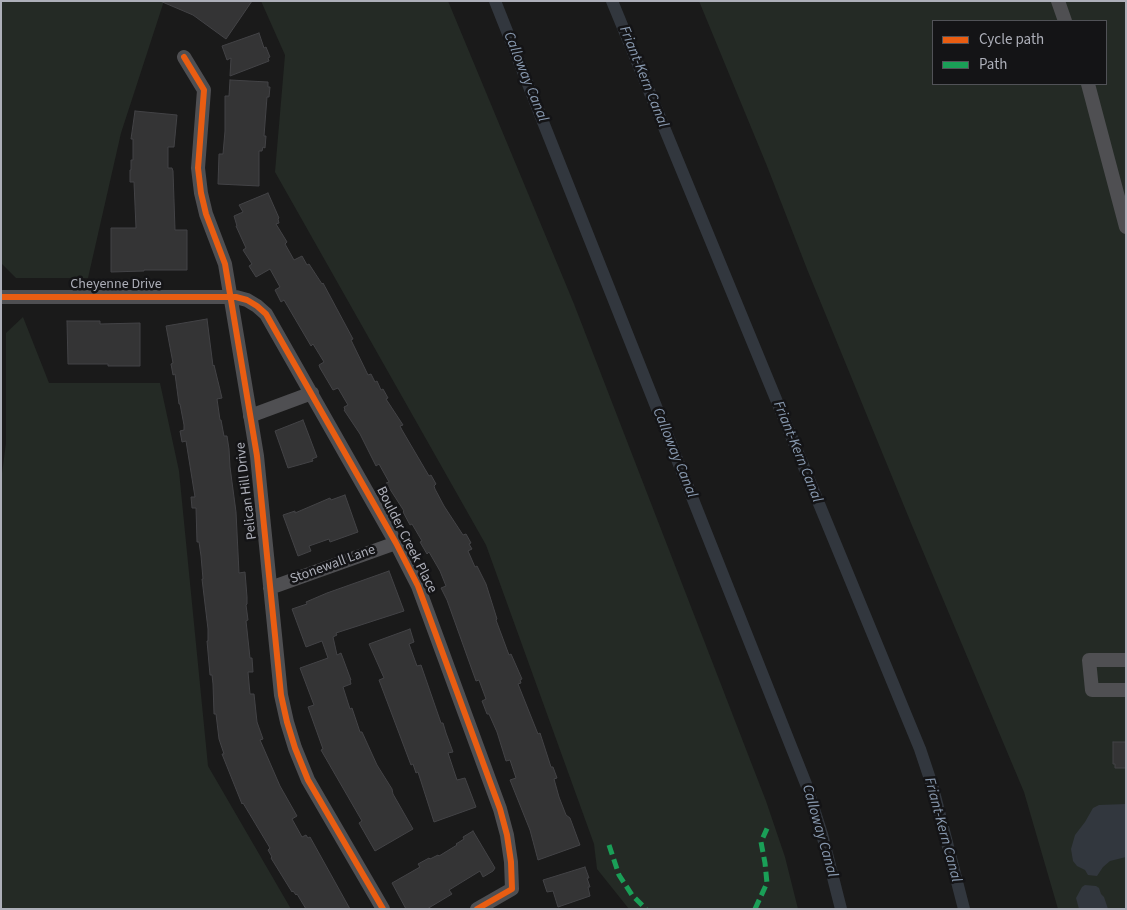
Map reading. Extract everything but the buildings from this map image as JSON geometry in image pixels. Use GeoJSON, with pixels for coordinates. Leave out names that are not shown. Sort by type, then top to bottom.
{"type":"FeatureCollection","features":[{"type":"Feature","properties":{"kind":"street"},"geometry":{"type":"LineString","coordinates":[[1058,1],[1065,20]]}},
{"type":"Feature","properties":{"kind":"street","name":"Pelican Hill Drive"},"geometry":{"type":"LineString","coordinates":[[184,57],[204,90],[198,168],[201,193],[206,214],[225,264],[257,456],[281,695],[287,722],[308,780],[383,909]]}},
{"type":"Feature","properties":{"kind":"street"},"geometry":{"type":"LineString","coordinates":[[1088,85],[1126,227]]}},
{"type":"Feature","properties":{"kind":"street","name":"Cheyenne Drive"},"geometry":{"type":"LineString","coordinates":[[1,297],[231,297]]}},
{"type":"Feature","properties":{"kind":"street","name":"Boulder Creek Place"},"geometry":{"type":"LineString","coordinates":[[231,297],[247,300],[258,306],[266,314],[312,392],[418,586],[500,809],[507,835],[512,889],[477,909]]}},
{"type":"Feature","properties":{"kind":"street"},"geometry":{"type":"LineString","coordinates":[[250,416],[312,392]]}},
{"type":"Feature","properties":{"kind":"street","name":"Stonewall Lane"},"geometry":{"type":"LineString","coordinates":[[270,588],[396,543]]}},
{"type":"Feature","properties":{"kind":"street"},"geometry":{"type":"LineString","coordinates":[[1126,660],[1089,660],[1092,690],[1126,690]]}},
{"type":"Feature","properties":{"kind":"shaded area"},"geometry":{"type":"Polygon","coordinates":[[[1,1],[164,1],[121,133],[88,278],[16,278],[1,263],[1,1]]]}},
{"type":"Feature","properties":{"kind":"shaded area"},"geometry":{"type":"Polygon","coordinates":[[[261,1],[448,1],[574,304],[766,801],[785,857],[798,909],[629,909],[597,869],[594,844],[486,545],[275,172],[285,55],[261,1]]]}},
{"type":"Feature","properties":{"kind":"shaded area"},"geometry":{"type":"Polygon","coordinates":[[[699,1],[1126,1],[1126,909],[1058,909],[1024,792],[807,269],[699,1]]]}},
{"type":"Feature","properties":{"kind":"shaded area"},"geometry":{"type":"Polygon","coordinates":[[[23,317],[49,383],[160,383],[179,471],[208,766],[291,909],[1,909],[1,481],[6,443],[6,333],[23,317]]]}},
{"type":"Feature","properties":{"kind":"shaded area"},"geometry":{"type":"Polygon","coordinates":[[[1126,804],[1126,857],[1110,861],[1097,876],[1088,875],[1085,870],[1077,866],[1073,861],[1071,849],[1075,835],[1093,808],[1099,805],[1126,804]]]}},
{"type":"Feature","properties":{"kind":"shaded area"},"geometry":{"type":"Polygon","coordinates":[[[1085,885],[1099,888],[1108,909],[1079,909],[1076,898],[1085,885]]]}},
{"type":"Feature","properties":{"kind":"waterway","name":"Calloway Canal"},"geometry":{"type":"LineString","coordinates":[[495,1],[806,784],[822,834],[841,909]]}},
{"type":"Feature","properties":{"kind":"waterway","name":"Friant-Kern Canal"},"geometry":{"type":"LineString","coordinates":[[612,1],[920,749],[933,788],[964,909]]}},
{"type":"Feature","properties":{"kind":"marked path"},"geometry":{"type":"LineString","coordinates":[[755,909],[767,883],[761,842],[769,824]]}},
{"type":"Feature","properties":{"kind":"marked path"},"geometry":{"type":"LineString","coordinates":[[609,845],[619,875],[632,895],[646,909]]}},
{"type":"Feature","properties":{"kind":"cycle path"},"geometry":{"type":"LineString","coordinates":[[184,57],[204,90],[198,168],[201,193],[206,214],[225,264],[257,456],[281,695],[287,722],[308,780],[383,909]]}},
{"type":"Feature","properties":{"kind":"cycle path"},"geometry":{"type":"LineString","coordinates":[[1,297],[236,297],[247,300],[266,314],[396,543],[418,586],[500,809],[507,835],[512,889],[477,909]]}}]}
